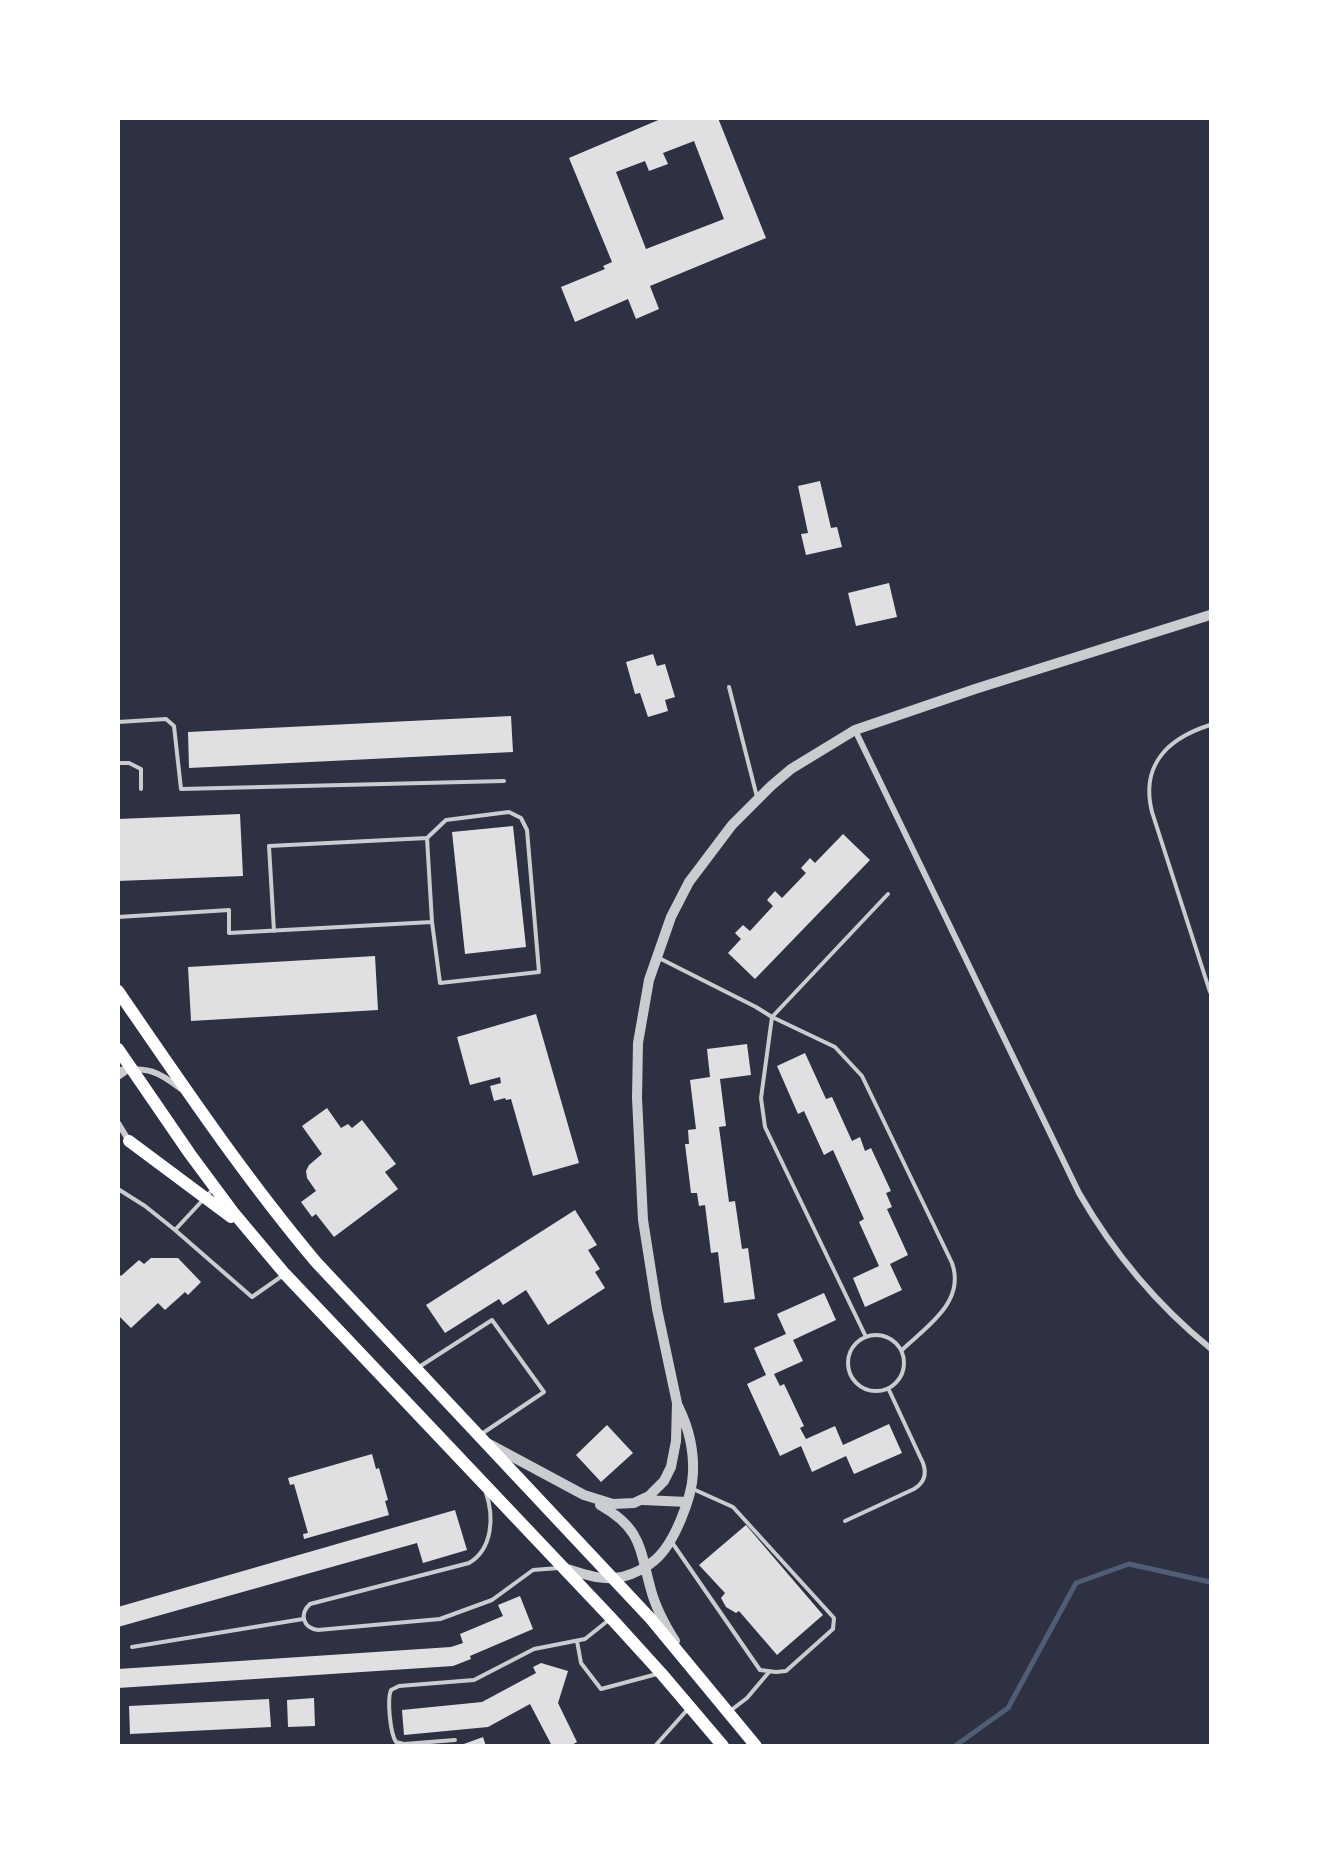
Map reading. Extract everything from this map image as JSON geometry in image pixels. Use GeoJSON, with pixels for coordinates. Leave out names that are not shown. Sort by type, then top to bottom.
{"type":"FeatureCollection","features":[{"type":"Feature","properties":{"kind":"main road"},"geometry":{"type":"LineString","coordinates":[[118,991],[241,1168],[290,1231],[416,1370],[614,1578],[689,1663],[756,1746]]}},
{"type":"Feature","properties":{"kind":"main road"},"geometry":{"type":"LineString","coordinates":[[118,1049],[125,1069],[245,1227],[285,1274],[611,1618],[723,1746]]}},
{"type":"Feature","properties":{"kind":"main road"},"geometry":{"type":"LineString","coordinates":[[124,1138],[245,1227]]}},
{"type":"Feature","properties":{"kind":"street"},"geometry":{"type":"LineString","coordinates":[[643,1500],[660,1486],[671,1467],[676,1441],[677,1403],[646,1242],[638,1129],[638,1043],[643,1005],[656,956],[675,908],[689,882],[715,845],[757,798],[791,769],[855,730],[975,689],[1210,615]]}},
{"type":"Feature","properties":{"kind":"street"},"geometry":{"type":"LineString","coordinates":[[855,730],[1079,1193],[1138,1278],[1167,1309],[1210,1348]]}},
{"type":"Feature","properties":{"kind":"street"},"geometry":{"type":"LineString","coordinates":[[118,1077],[125,1069],[154,1071],[191,1097]]}},
{"type":"Feature","properties":{"kind":"street"},"geometry":{"type":"LineString","coordinates":[[118,1123],[124,1138]]}},
{"type":"Feature","properties":{"kind":"street"},"geometry":{"type":"LineString","coordinates":[[562,1568],[592,1577],[614,1578],[631,1574],[657,1559],[670,1539],[692,1488],[691,1438],[677,1403]]}},
{"type":"Feature","properties":{"kind":"street"},"geometry":{"type":"LineString","coordinates":[[481,1438],[584,1495],[617,1515],[630,1528],[637,1538],[651,1590],[663,1622],[689,1663]]}},
{"type":"Feature","properties":{"kind":"street"},"geometry":{"type":"LineString","coordinates":[[584,1495],[606,1503],[620,1505],[643,1500],[687,1502]]}},
{"type":"Feature","properties":{"kind":"lane"},"geometry":{"type":"LineString","coordinates":[[729,687],[757,798]]}},
{"type":"Feature","properties":{"kind":"lane"},"geometry":{"type":"LineString","coordinates":[[118,722],[165,718],[174,726],[181,789],[504,781]]}},
{"type":"Feature","properties":{"kind":"lane"},"geometry":{"type":"LineString","coordinates":[[1210,725],[1184,735],[1167,749],[1153,773],[1150,795],[1152,812],[1210,992]]}},
{"type":"Feature","properties":{"kind":"lane"},"geometry":{"type":"LineString","coordinates":[[118,763],[129,763],[141,769],[141,789]]}},
{"type":"Feature","properties":{"kind":"lane"},"geometry":{"type":"LineString","coordinates":[[274,931],[269,846],[427,838],[446,820],[509,813],[521,818],[526,830],[539,972],[440,982],[432,922],[427,838]]}},
{"type":"Feature","properties":{"kind":"lane"},"geometry":{"type":"LineString","coordinates":[[866,1337],[765,1127],[761,1098],[772,1017],[888,894]]}},
{"type":"Feature","properties":{"kind":"lane"},"geometry":{"type":"LineString","coordinates":[[118,917],[229,910],[229,933],[432,922]]}},
{"type":"Feature","properties":{"kind":"lane"},"geometry":{"type":"LineString","coordinates":[[656,956],[772,1017],[835,1047],[862,1076],[952,1263],[956,1284],[952,1299],[902,1350]]}},
{"type":"Feature","properties":{"kind":"lane"},"geometry":{"type":"LineString","coordinates":[[175,1230],[215,1188]]}},
{"type":"Feature","properties":{"kind":"lane"},"geometry":{"type":"LineString","coordinates":[[118,1189],[145,1206],[175,1230],[252,1297],[285,1274]]}},
{"type":"Feature","properties":{"kind":"lane"},"geometry":{"type":"LineString","coordinates":[[416,1370],[492,1320],[544,1392],[481,1438]]}},
{"type":"Feature","properties":{"kind":"lane"},"geometry":{"type":"LineString","coordinates":[[881,1335],[890,1338],[902,1350],[905,1366],[903,1374],[889,1390],[875,1392],[866,1390],[858,1386],[849,1373],[849,1355],[858,1341],[866,1337],[881,1335]]}},
{"type":"Feature","properties":{"kind":"lane"},"geometry":{"type":"LineString","coordinates":[[845,1521],[914,1489],[921,1484],[924,1476],[923,1463],[889,1390]]}},
{"type":"Feature","properties":{"kind":"lane"},"geometry":{"type":"LineString","coordinates":[[483,1483],[492,1518],[487,1539],[477,1558],[470,1563],[310,1604],[304,1612],[303,1619],[308,1627],[318,1630],[440,1619],[492,1600],[533,1570],[562,1568]]}},
{"type":"Feature","properties":{"kind":"lane"},"geometry":{"type":"LineString","coordinates":[[670,1539],[760,1670],[786,1671],[833,1629],[834,1618],[733,1507],[692,1488]]}},
{"type":"Feature","properties":{"kind":"lane"},"geometry":{"type":"LineString","coordinates":[[456,1740],[406,1745],[396,1742],[389,1695],[393,1688],[474,1680],[536,1648],[589,1637],[611,1618]]}},
{"type":"Feature","properties":{"kind":"lane"},"geometry":{"type":"LineString","coordinates":[[132,1647],[303,1619]]}},
{"type":"Feature","properties":{"kind":"lane"},"geometry":{"type":"LineString","coordinates":[[577,1641],[581,1664],[601,1689],[661,1673]]}},
{"type":"Feature","properties":{"kind":"lane"},"geometry":{"type":"LineString","coordinates":[[729,1712],[747,1698],[770,1672]]}},
{"type":"Feature","properties":{"kind":"lane"},"geometry":{"type":"LineString","coordinates":[[655,1746],[690,1707]]}},
{"type":"Feature","properties":{"kind":"building"},"geometry":{"type":"Polygon","coordinates":[[[663,118],[718,118],[766,238],[650,286],[659,309],[636,319],[628,299],[575,322],[561,287],[605,269],[603,266],[612,262],[569,158],[663,118]],[[694,141],[663,153],[668,164],[649,171],[645,161],[616,172],[646,249],[724,219],[694,141]]]}},
{"type":"Feature","properties":{"kind":"building"},"geometry":{"type":"Polygon","coordinates":[[[820,481],[831,528],[837,527],[842,547],[806,555],[801,534],[808,533],[798,486],[820,481]]]}},
{"type":"Feature","properties":{"kind":"building"},"geometry":{"type":"Polygon","coordinates":[[[889,583],[897,617],[856,626],[848,593],[889,583]]]}},
{"type":"Feature","properties":{"kind":"building"},"geometry":{"type":"Polygon","coordinates":[[[653,654],[657,666],[665,664],[675,697],[665,700],[668,711],[648,717],[640,693],[635,694],[626,662],[653,654]]]}},
{"type":"Feature","properties":{"kind":"building"},"geometry":{"type":"Polygon","coordinates":[[[511,716],[513,752],[189,768],[188,732],[511,716]]]}},
{"type":"Feature","properties":{"kind":"building"},"geometry":{"type":"Polygon","coordinates":[[[240,814],[243,876],[118,881],[118,819],[240,814]]]}},
{"type":"Feature","properties":{"kind":"building"},"geometry":{"type":"Polygon","coordinates":[[[513,826],[526,947],[465,954],[452,832],[513,826]]]}},
{"type":"Feature","properties":{"kind":"building"},"geometry":{"type":"Polygon","coordinates":[[[843,834],[870,860],[755,979],[728,953],[741,939],[735,933],[743,925],[750,931],[773,906],[767,900],[775,891],[782,898],[806,873],[801,868],[810,858],[815,863],[843,834]]]}},
{"type":"Feature","properties":{"kind":"building"},"geometry":{"type":"Polygon","coordinates":[[[375,956],[378,1010],[191,1021],[188,967],[375,956]]]}},
{"type":"Feature","properties":{"kind":"building"},"geometry":{"type":"Polygon","coordinates":[[[536,1014],[579,1163],[533,1176],[511,1099],[494,1101],[490,1086],[501,1083],[500,1077],[470,1085],[457,1037],[536,1014]]]}},
{"type":"Feature","properties":{"kind":"building"},"geometry":{"type":"Polygon","coordinates":[[[747,1044],[751,1075],[720,1079],[726,1126],[719,1127],[729,1202],[735,1201],[742,1249],[748,1248],[755,1299],[724,1303],[718,1252],[711,1253],[705,1205],[699,1206],[697,1193],[691,1193],[685,1144],[689,1144],[688,1130],[696,1129],[690,1080],[710,1077],[707,1049],[747,1044]]]}},
{"type":"Feature","properties":{"kind":"building"},"geometry":{"type":"Polygon","coordinates":[[[805,1053],[826,1099],[832,1097],[852,1141],[860,1137],[865,1151],[871,1148],[891,1191],[886,1193],[892,1207],[887,1209],[908,1255],[890,1264],[902,1290],[865,1307],[853,1278],[879,1266],[859,1222],[864,1219],[833,1150],[824,1155],[804,1111],[798,1114],[777,1066],[805,1053]]]}},
{"type":"Feature","properties":{"kind":"building"},"geometry":{"type":"Polygon","coordinates":[[[327,1108],[341,1128],[348,1124],[352,1128],[362,1120],[396,1164],[385,1172],[398,1189],[334,1237],[316,1214],[312,1217],[301,1202],[316,1191],[307,1178],[306,1171],[309,1165],[322,1154],[302,1126],[327,1108]]]}},
{"type":"Feature","properties":{"kind":"building"},"geometry":{"type":"Polygon","coordinates":[[[575,1210],[597,1245],[588,1250],[600,1269],[595,1272],[605,1288],[548,1325],[526,1290],[503,1305],[499,1299],[445,1333],[426,1305],[575,1210]]]}},
{"type":"Feature","properties":{"kind":"building"},"geometry":{"type":"Polygon","coordinates":[[[151,1258],[178,1258],[201,1282],[188,1295],[185,1292],[165,1310],[158,1303],[131,1328],[118,1315],[118,1273],[121,1276],[139,1260],[144,1264],[151,1258]]]}},
{"type":"Feature","properties":{"kind":"building"},"geometry":{"type":"Polygon","coordinates":[[[824,1293],[836,1320],[793,1340],[803,1361],[774,1374],[780,1386],[784,1384],[804,1426],[800,1428],[806,1439],[835,1426],[843,1445],[889,1424],[902,1453],[854,1474],[846,1456],[812,1472],[801,1446],[780,1456],[747,1384],[766,1375],[754,1348],[786,1334],[777,1314],[824,1293]]]}},
{"type":"Feature","properties":{"kind":"building"},"geometry":{"type":"Polygon","coordinates":[[[607,1425],[633,1453],[601,1482],[576,1455],[607,1425]]]}},
{"type":"Feature","properties":{"kind":"building"},"geometry":{"type":"Polygon","coordinates":[[[372,1454],[376,1469],[379,1468],[388,1500],[385,1501],[389,1515],[304,1539],[303,1534],[308,1533],[294,1484],[290,1485],[288,1478],[372,1454]]]}},
{"type":"Feature","properties":{"kind":"building"},"geometry":{"type":"Polygon","coordinates":[[[455,1510],[467,1550],[423,1563],[417,1543],[118,1627],[118,1607],[455,1510]]]}},
{"type":"Feature","properties":{"kind":"building"},"geometry":{"type":"Polygon","coordinates":[[[746,1525],[823,1615],[777,1655],[739,1611],[736,1613],[726,1607],[721,1598],[725,1593],[699,1565],[746,1525]]]}},
{"type":"Feature","properties":{"kind":"building"},"geometry":{"type":"Polygon","coordinates":[[[520,1596],[533,1629],[470,1656],[471,1659],[453,1666],[118,1688],[118,1669],[451,1647],[463,1643],[460,1634],[503,1616],[498,1605],[520,1596]]]}},
{"type":"Feature","properties":{"kind":"building"},"geometry":{"type":"Polygon","coordinates":[[[541,1663],[568,1671],[558,1703],[577,1742],[570,1746],[552,1746],[530,1704],[488,1727],[404,1735],[402,1710],[482,1702],[536,1673],[533,1667],[541,1663]]]}},
{"type":"Feature","properties":{"kind":"building"},"geometry":{"type":"Polygon","coordinates":[[[314,1698],[315,1726],[288,1727],[287,1700],[314,1698]]]}},
{"type":"Feature","properties":{"kind":"building"},"geometry":{"type":"Polygon","coordinates":[[[269,1699],[271,1727],[130,1734],[129,1706],[269,1699]]]}},
{"type":"Feature","properties":{"kind":"building"},"geometry":{"type":"Polygon","coordinates":[[[483,1737],[486,1746],[461,1746],[461,1745],[483,1737]]]}},
{"type":"Feature","properties":{"kind":"waterway"},"geometry":{"type":"LineString","coordinates":[[955,1746],[1008,1708],[1076,1583],[1129,1564],[1210,1582]]}}]}
